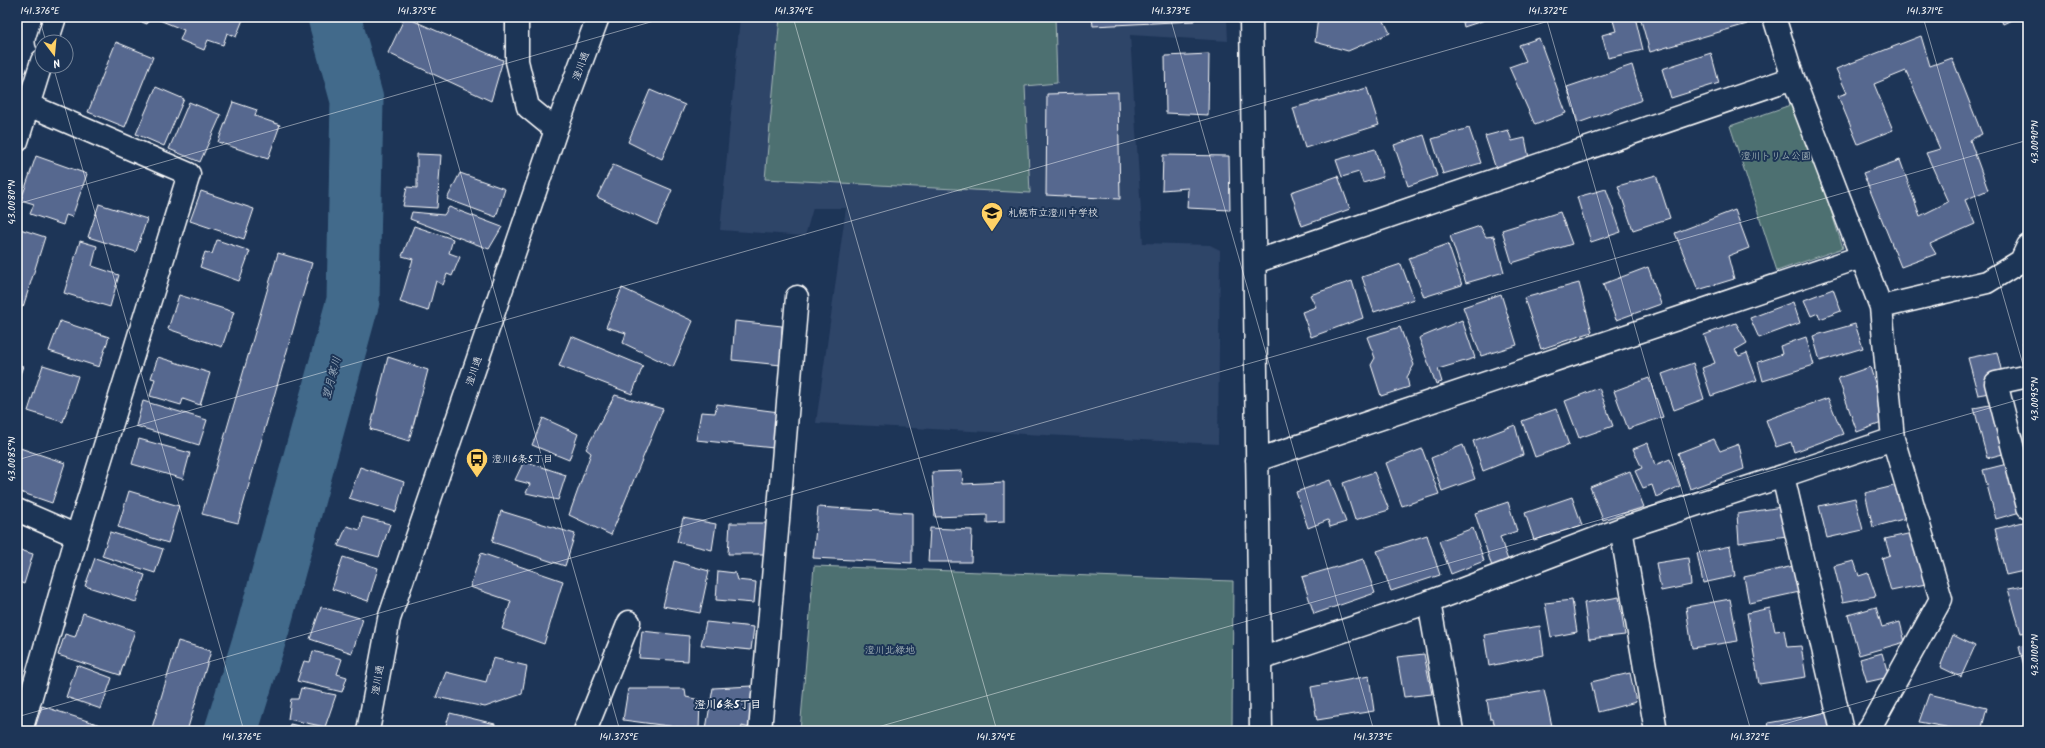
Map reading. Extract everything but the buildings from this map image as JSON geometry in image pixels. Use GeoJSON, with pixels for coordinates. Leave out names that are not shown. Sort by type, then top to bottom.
{"type":"FeatureCollection","features":[{"type":"Feature","properties":{"kind":"street"},"geometry":{"type":"LineString","coordinates":[[50,34],[55,17]]}},
{"type":"Feature","properties":{"kind":"street"},"geometry":{"type":"LineString","coordinates":[[517,17],[517,61],[528,107],[556,130]]}},
{"type":"Feature","properties":{"kind":"street","name":"澄川通"},"geometry":{"type":"LineString","coordinates":[[368,731],[389,619],[556,130],[598,17]]}},
{"type":"Feature","properties":{"kind":"street"},"geometry":{"type":"LineString","coordinates":[[1251,17],[1261,731]]}},
{"type":"Feature","properties":{"kind":"street"},"geometry":{"type":"LineString","coordinates":[[1774,17],[1793,78],[1861,257],[1882,307],[1893,439],[1941,599],[1868,731]]}},
{"type":"Feature","properties":{"kind":"street"},"geometry":{"type":"LineString","coordinates":[[17,141],[23,102],[36,74]]}},
{"type":"Feature","properties":{"kind":"street"},"geometry":{"type":"LineString","coordinates":[[1255,262],[1793,78]]}},
{"type":"Feature","properties":{"kind":"street"},"geometry":{"type":"LineString","coordinates":[[21,731],[76,536],[189,174],[23,102]]}},
{"type":"Feature","properties":{"kind":"street"},"geometry":{"type":"LineString","coordinates":[[1882,307],[1987,282],[2021,261],[2028,246]]}},
{"type":"Feature","properties":{"kind":"street"},"geometry":{"type":"LineString","coordinates":[[1257,460],[1861,257]]}},
{"type":"Feature","properties":{"kind":"street"},"geometry":{"type":"LineString","coordinates":[[760,731],[797,297]]}},
{"type":"Feature","properties":{"kind":"street"},"geometry":{"type":"LineString","coordinates":[[2028,376],[1996,383],[2028,508]]}},
{"type":"Feature","properties":{"kind":"street"},"geometry":{"type":"LineString","coordinates":[[1260,659],[1429,602],[1621,529],[1893,439]]}},
{"type":"Feature","properties":{"kind":"street"},"geometry":{"type":"LineString","coordinates":[[1783,476],[1842,731]]}},
{"type":"Feature","properties":{"kind":"street"},"geometry":{"type":"LineString","coordinates":[[17,510],[76,536]]}},
{"type":"Feature","properties":{"kind":"street"},"geometry":{"type":"LineString","coordinates":[[1621,529],[1656,731]]}},
{"type":"Feature","properties":{"kind":"street"},"geometry":{"type":"LineString","coordinates":[[1429,602],[1452,731]]}},
{"type":"Feature","properties":{"kind":"street"},"geometry":{"type":"LineString","coordinates":[[585,731],[629,622]]}},
{"type":"Feature","properties":{"kind":"shaded area","name":"札幌市立澄川中学校"},"geometry":{"type":"Polygon","coordinates":[[[740,17],[1227,17],[1228,41],[1130,35],[1143,243],[1210,245],[1220,250],[1218,444],[816,423],[846,208],[813,208],[805,236],[720,230],[740,17]]]}},
{"type":"Feature","properties":{"kind":"green space"},"geometry":{"type":"Polygon","coordinates":[[[780,17],[1055,17],[1057,83],[1025,86],[1030,193],[765,179],[780,17]]]}},
{"type":"Feature","properties":{"kind":"green space","name":"澄川トリム公園"},"geometry":{"type":"Polygon","coordinates":[[[1796,103],[1843,248],[1777,271],[1730,126],[1796,103]]]}},
{"type":"Feature","properties":{"kind":"green space","name":"澄川北緑地"},"geometry":{"type":"Polygon","coordinates":[[[814,566],[1233,581],[1232,731],[800,731],[814,566]]]}},
{"type":"Feature","properties":{"kind":"waterway","name":"望月寒川"},"geometry":{"type":"LineString","coordinates":[[231,731],[263,628],[353,301],[357,100],[334,17]]}},
{"type":"Feature","properties":{"kind":"place","name":"札幌市立澄川中学校"},"geometry":{"type":"Point","coordinates":[992,232]}},
{"type":"Feature","properties":{"kind":"place","name":"澄川6条5丁目"},"geometry":{"type":"Point","coordinates":[477,478]}},
{"type":"Feature","properties":{"kind":"district","name":"澄川6条5丁目"},"geometry":{"type":"Point","coordinates":[728,705]}}]}
